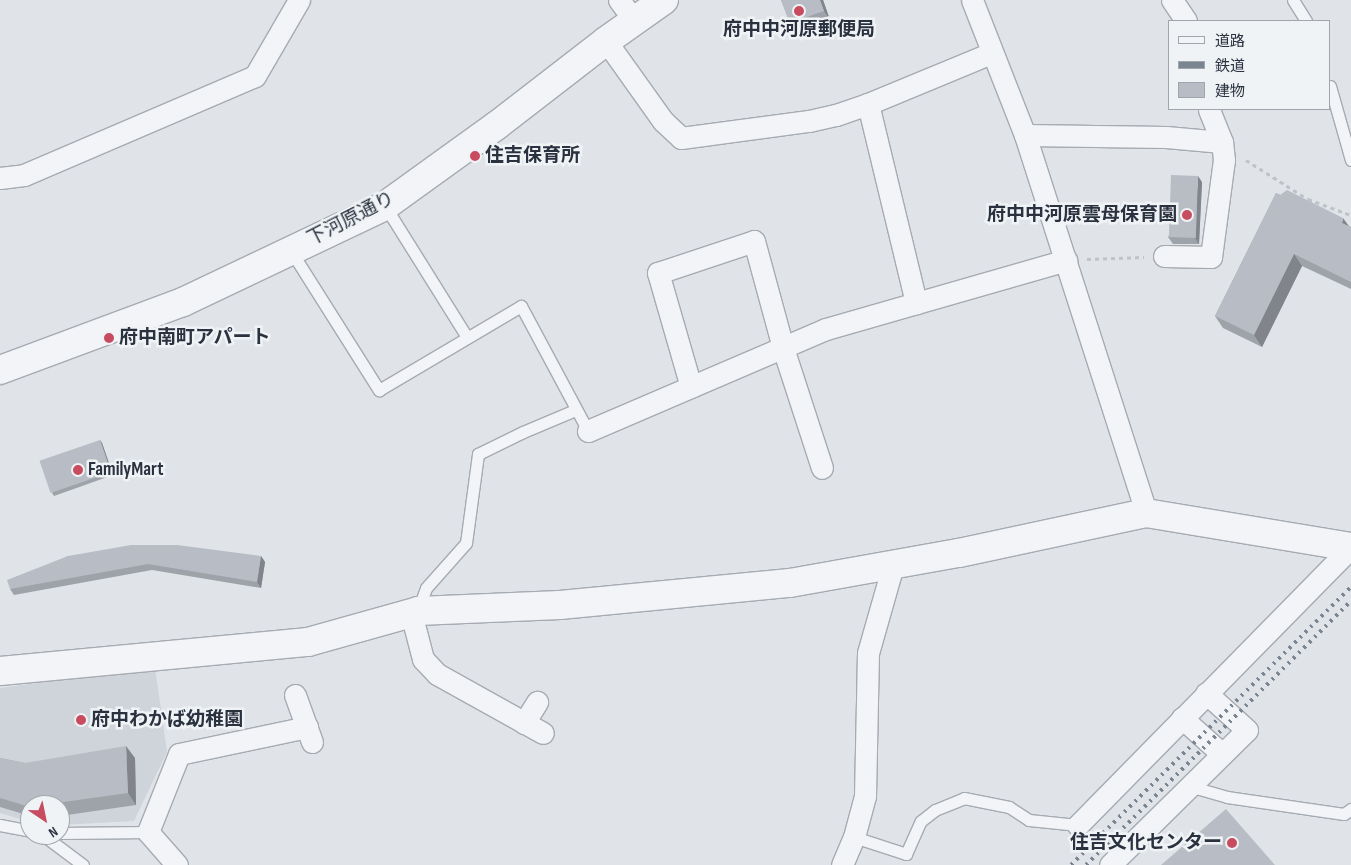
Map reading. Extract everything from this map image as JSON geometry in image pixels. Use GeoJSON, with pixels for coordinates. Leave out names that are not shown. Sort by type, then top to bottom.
{"type":"FeatureCollection","features":[{"type":"Feature","properties":{"kind":"street"},"geometry":{"type":"LineString","coordinates":[[0,178],[24,175],[255,76],[300,0]]}},
{"type":"Feature","properties":{"kind":"street","name":"下河原通り"},"geometry":{"type":"LineString","coordinates":[[0,370],[183,302],[385,206],[496,126],[606,41],[627,10],[664,0]]}},
{"type":"Feature","properties":{"kind":"street"},"geometry":{"type":"LineString","coordinates":[[972,0],[991,53],[1025,135],[1146,513]]}},
{"type":"Feature","properties":{"kind":"street"},"geometry":{"type":"LineString","coordinates":[[1172,0],[1185,20]]}},
{"type":"Feature","properties":{"kind":"street"},"geometry":{"type":"LineString","coordinates":[[606,41],[663,121],[681,138],[809,121],[868,104],[991,53]]}},
{"type":"Feature","properties":{"kind":"street"},"geometry":{"type":"LineString","coordinates":[[868,104],[916,303]]}},
{"type":"Feature","properties":{"kind":"street"},"geometry":{"type":"LineString","coordinates":[[1164,256],[1211,257],[1224,160],[1222,142],[1209,110]]}},
{"type":"Feature","properties":{"kind":"street"},"geometry":{"type":"LineString","coordinates":[[1025,135],[1166,138],[1222,142]]}},
{"type":"Feature","properties":{"kind":"street"},"geometry":{"type":"LineString","coordinates":[[691,387],[658,273],[754,241],[783,348],[822,468]]}},
{"type":"Feature","properties":{"kind":"street"},"geometry":{"type":"LineString","coordinates":[[588,431],[826,329],[1066,260]]}},
{"type":"Feature","properties":{"kind":"street"},"geometry":{"type":"LineString","coordinates":[[0,671],[308,642],[414,612],[560,605],[790,583],[1022,541],[1146,513],[1351,548]]}},
{"type":"Feature","properties":{"kind":"street"},"geometry":{"type":"LineString","coordinates":[[1078,825],[1351,548]]}},
{"type":"Feature","properties":{"kind":"street"},"geometry":{"type":"LineString","coordinates":[[842,865],[854,838],[865,796],[868,653],[893,565]]}},
{"type":"Feature","properties":{"kind":"street"},"geometry":{"type":"LineString","coordinates":[[414,612],[423,659],[437,674],[543,733]]}},
{"type":"Feature","properties":{"kind":"street"},"geometry":{"type":"LineString","coordinates":[[1110,865],[1247,730],[1206,694]]}},
{"type":"Feature","properties":{"kind":"street"},"geometry":{"type":"LineString","coordinates":[[177,865],[148,832],[179,754],[309,734],[295,695]]}},
{"type":"Feature","properties":{"kind":"street"},"geometry":{"type":"LineString","coordinates":[[524,722],[537,702]]}},
{"type":"Feature","properties":{"kind":"street"},"geometry":{"type":"LineString","coordinates":[[1182,718],[1222,754]]}},
{"type":"Feature","properties":{"kind":"lane"},"geometry":{"type":"LineString","coordinates":[[1293,0],[1305,20]]}},
{"type":"Feature","properties":{"kind":"lane"},"geometry":{"type":"LineString","coordinates":[[1331,90],[1351,160]]}},
{"type":"Feature","properties":{"kind":"lane"},"geometry":{"type":"LineString","coordinates":[[385,206],[467,337]]}},
{"type":"Feature","properties":{"kind":"lane"},"geometry":{"type":"LineString","coordinates":[[290,250],[380,390],[521,306],[575,410],[588,431]]}},
{"type":"Feature","properties":{"kind":"lane"},"geometry":{"type":"LineString","coordinates":[[414,612],[426,588],[466,543],[478,454],[575,410]]}},
{"type":"Feature","properties":{"kind":"lane"},"geometry":{"type":"LineString","coordinates":[[1189,786],[1226,797],[1344,814],[1351,809]]}},
{"type":"Feature","properties":{"kind":"lane"},"geometry":{"type":"LineString","coordinates":[[854,838],[906,854],[921,821],[935,810],[964,798],[1009,807],[1029,820],[1078,825]]}},
{"type":"Feature","properties":{"kind":"lane"},"geometry":{"type":"LineString","coordinates":[[0,824],[20,829]]}},
{"type":"Feature","properties":{"kind":"lane"},"geometry":{"type":"LineString","coordinates":[[70,833],[148,832]]}},
{"type":"Feature","properties":{"kind":"lane"},"geometry":{"type":"LineString","coordinates":[[57,845],[84,865]]}},
{"type":"Feature","properties":{"kind":"path"},"geometry":{"type":"LineString","coordinates":[[1222,142],[1308,199],[1351,215]]}},
{"type":"Feature","properties":{"kind":"path"},"geometry":{"type":"LineString","coordinates":[[1066,260],[1164,256]]}},
{"type":"Feature","properties":{"kind":"shaded area","name":"府中わかば幼稚園"},"geometry":{"type":"Polygon","coordinates":[[[155,667],[167,752],[134,821],[70,824],[70,795],[20,795],[20,819],[0,813],[0,688],[155,667]]]}},
{"type":"Feature","properties":{"kind":"building"},"geometry":{"type":"Polygon","coordinates":[[[781,0],[820,0],[824,11],[790,23],[781,0]]]}},
{"type":"Feature","properties":{"kind":"building","name":"府中中河原雲母保育園"},"geometry":{"type":"Polygon","coordinates":[[[1171,175],[1198,176],[1196,238],[1169,237],[1171,175]]]}},
{"type":"Feature","properties":{"kind":"building"},"geometry":{"type":"Polygon","coordinates":[[[1287,190],[1343,218],[1342,223],[1351,227],[1351,282],[1294,254],[1254,335],[1215,316],[1276,193],[1280,195],[1287,190]]]}},
{"type":"Feature","properties":{"kind":"building","name":"FamilyMart"},"geometry":{"type":"Polygon","coordinates":[[[100,440],[111,472],[51,493],[39,461],[100,440]]]}},
{"type":"Feature","properties":{"kind":"building"},"geometry":{"type":"Polygon","coordinates":[[[131,545],[177,545],[261,556],[257,582],[148,564],[10,589],[7,580],[68,556],[131,545]]]}},
{"type":"Feature","properties":{"kind":"building"},"geometry":{"type":"Polygon","coordinates":[[[126,746],[128,793],[70,801],[70,795],[20,795],[20,804],[0,798],[0,758],[25,763],[126,746]]]}},
{"type":"Feature","properties":{"kind":"building","name":"住吉文化センター"},"geometry":{"type":"Polygon","coordinates":[[[1226,809],[1275,865],[1161,865],[1226,809]]]}},
{"type":"Feature","properties":{"kind":"railway"},"geometry":{"type":"LineString","coordinates":[[1071,865],[1351,587]]}},
{"type":"Feature","properties":{"kind":"railway"},"geometry":{"type":"LineString","coordinates":[[1086,865],[1351,601]]}},
{"type":"Feature","properties":{"kind":"place","name":"府中中河原郵便局"},"geometry":{"type":"Point","coordinates":[799,11]}},
{"type":"Feature","properties":{"kind":"place","name":"住吉保育所"},"geometry":{"type":"Point","coordinates":[475,156]}},
{"type":"Feature","properties":{"kind":"place","name":"府中中河原雲母保育園"},"geometry":{"type":"Point","coordinates":[1187,215]}},
{"type":"Feature","properties":{"kind":"place","name":"府中南町アパート"},"geometry":{"type":"Point","coordinates":[109,338]}},
{"type":"Feature","properties":{"kind":"place","name":"FamilyMart"},"geometry":{"type":"Point","coordinates":[78,470]}},
{"type":"Feature","properties":{"kind":"place","name":"府中わかば幼稚園"},"geometry":{"type":"Point","coordinates":[81,720]}},
{"type":"Feature","properties":{"kind":"place","name":"住吉文化センター"},"geometry":{"type":"Point","coordinates":[1232,843]}}]}
